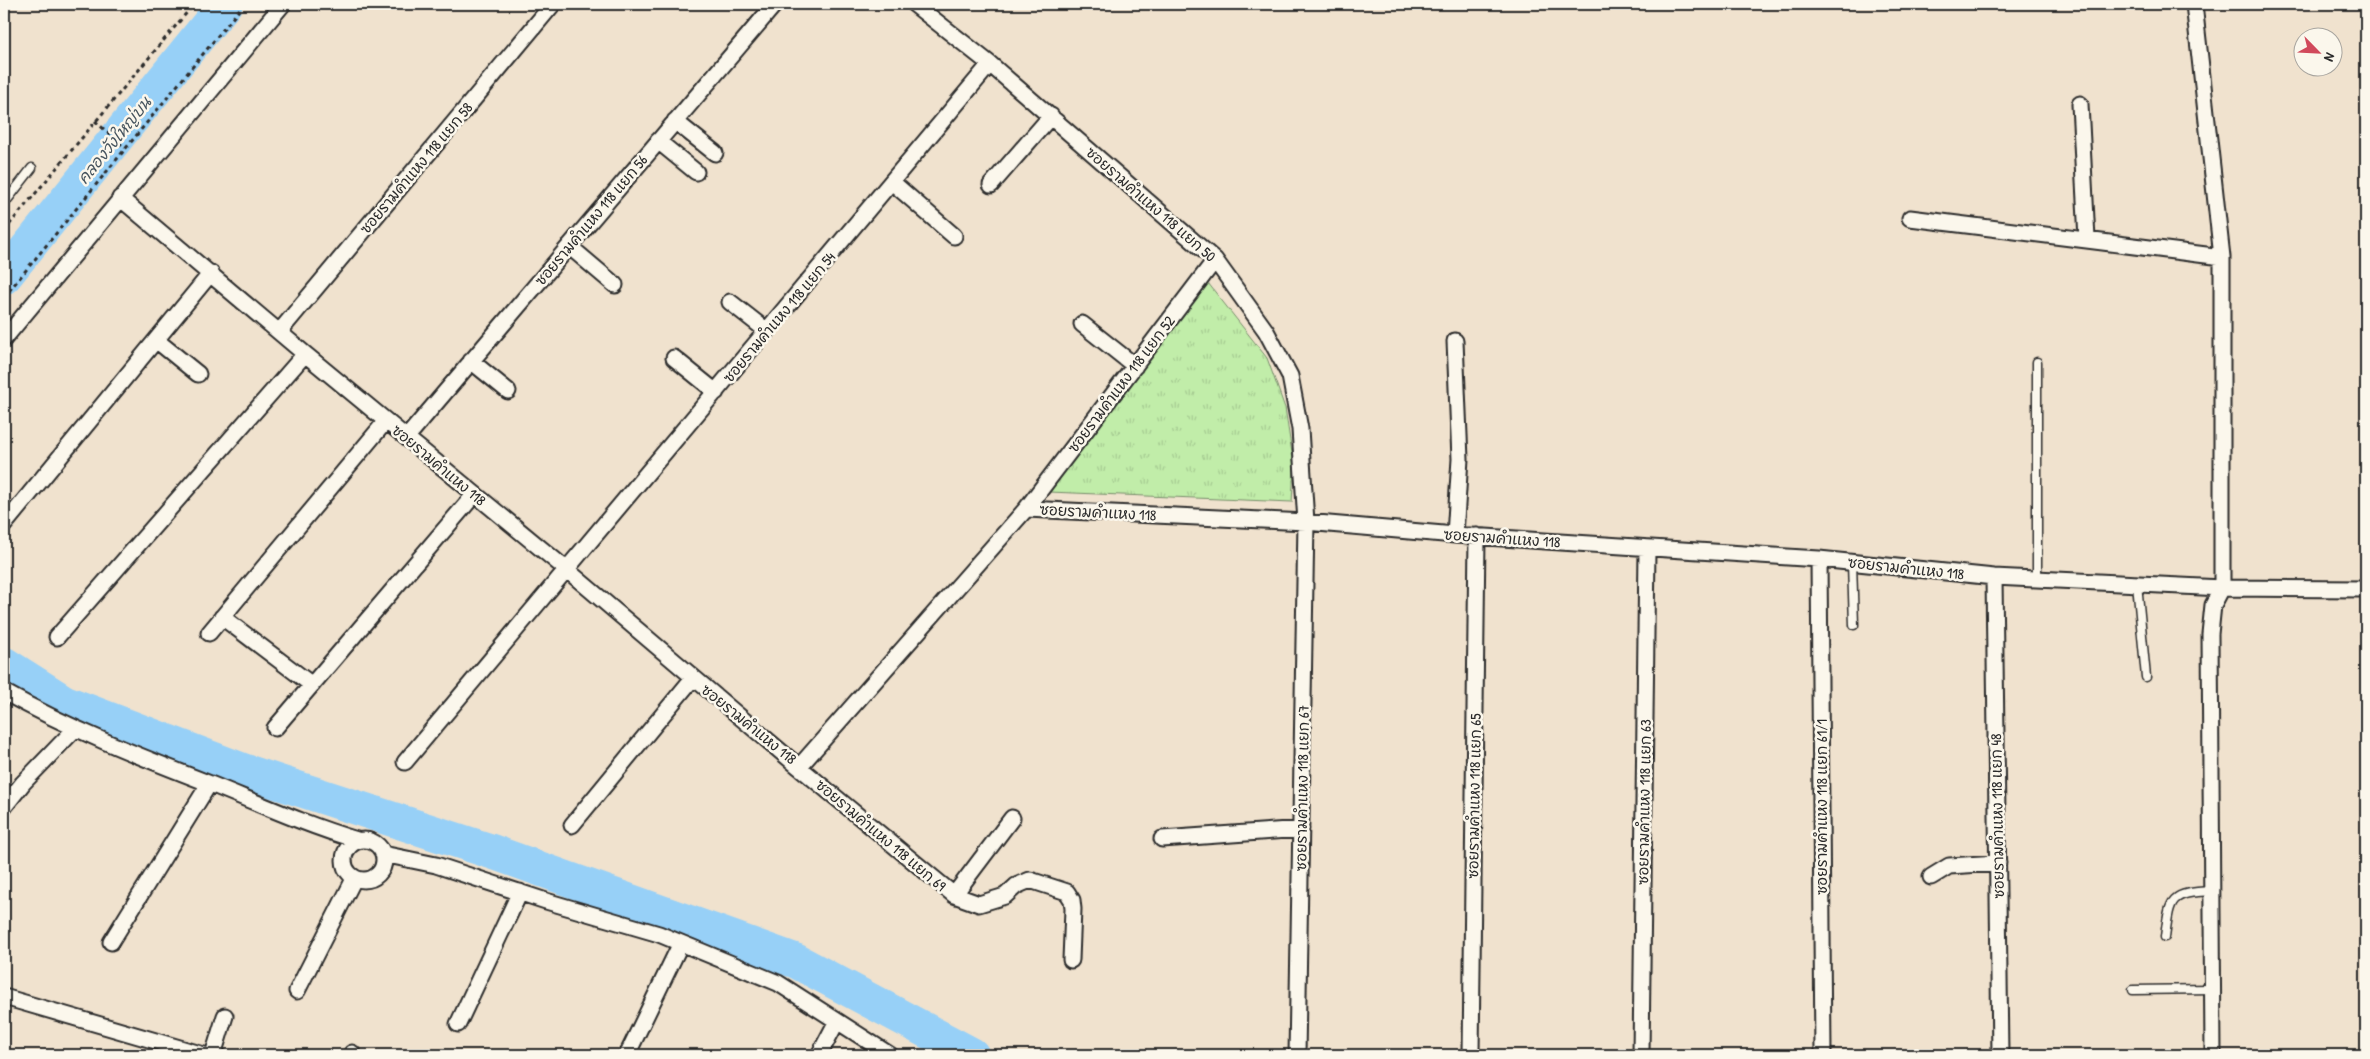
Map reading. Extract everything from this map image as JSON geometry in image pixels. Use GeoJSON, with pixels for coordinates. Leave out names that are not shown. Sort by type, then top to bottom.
{"type":"FeatureCollection","features":[{"type":"Feature","properties":{"kind":"street"},"geometry":{"type":"LineString","coordinates":[[4,339],[283,4]]}},
{"type":"Feature","properties":{"kind":"street","name":"ซอยรามคำแหง 118 แยก 58"},"geometry":{"type":"LineString","coordinates":[[280,331],[553,4]]}},
{"type":"Feature","properties":{"kind":"street","name":"ซอยรามคำแหง 118 แยก 56"},"geometry":{"type":"LineString","coordinates":[[407,437],[775,4]]}},
{"type":"Feature","properties":{"kind":"street","name":"ซอยรามคำแหง 118 แยก 50"},"geometry":{"type":"LineString","coordinates":[[914,4],[990,64],[1216,260],[1266,331],[1290,376],[1300,429],[1306,522]]}},
{"type":"Feature","properties":{"kind":"street"},"geometry":{"type":"LineString","coordinates":[[2194,4],[2222,257],[2222,588],[2210,616],[2213,1055]]}},
{"type":"Feature","properties":{"kind":"street","name":"ซอยรามคำแหง 118 แยก 54"},"geometry":{"type":"LineString","coordinates":[[405,762],[990,64]]}},
{"type":"Feature","properties":{"kind":"street"},"geometry":{"type":"LineString","coordinates":[[2080,104],[2087,240]]}},
{"type":"Feature","properties":{"kind":"street"},"geometry":{"type":"LineString","coordinates":[[992,185],[1051,116]]}},
{"type":"Feature","properties":{"kind":"street"},"geometry":{"type":"LineString","coordinates":[[676,121],[715,153]]}},
{"type":"Feature","properties":{"kind":"street"},"geometry":{"type":"LineString","coordinates":[[658,141],[696,172]]}},
{"type":"Feature","properties":{"kind":"street"},"geometry":{"type":"LineString","coordinates":[[892,182],[954,236]]}},
{"type":"Feature","properties":{"kind":"street","name":"ซอยรามคำแหง 118"},"geometry":{"type":"LineString","coordinates":[[120,198],[305,354],[567,570],[799,767],[1026,509],[1306,522],[1647,549],[1819,559],[1994,577],[2222,588],[2366,589]]}},
{"type":"Feature","properties":{"kind":"street"},"geometry":{"type":"LineString","coordinates":[[1910,218],[2222,257]]}},
{"type":"Feature","properties":{"kind":"street"},"geometry":{"type":"LineString","coordinates":[[569,246],[615,286]]}},
{"type":"Feature","properties":{"kind":"street","name":"ซอยรามคำแหง 118 แยก 52"},"geometry":{"type":"LineString","coordinates":[[1026,509],[1216,260]]}},
{"type":"Feature","properties":{"kind":"street"},"geometry":{"type":"LineString","coordinates":[[4,525],[211,273]]}},
{"type":"Feature","properties":{"kind":"street"},"geometry":{"type":"LineString","coordinates":[[730,302],[767,331]]}},
{"type":"Feature","properties":{"kind":"street"},"geometry":{"type":"LineString","coordinates":[[1082,324],[1135,366]]}},
{"type":"Feature","properties":{"kind":"street"},"geometry":{"type":"LineString","coordinates":[[156,340],[198,374]]}},
{"type":"Feature","properties":{"kind":"street"},"geometry":{"type":"LineString","coordinates":[[1455,535],[1460,459],[1456,341]]}},
{"type":"Feature","properties":{"kind":"street"},"geometry":{"type":"LineString","coordinates":[[58,637],[305,354]]}},
{"type":"Feature","properties":{"kind":"street"},"geometry":{"type":"LineString","coordinates":[[674,358],[716,392]]}},
{"type":"Feature","properties":{"kind":"street"},"geometry":{"type":"LineString","coordinates":[[471,361],[508,391]]}},
{"type":"Feature","properties":{"kind":"street"},"geometry":{"type":"LineString","coordinates":[[209,633],[386,421]]}},
{"type":"Feature","properties":{"kind":"street"},"geometry":{"type":"LineString","coordinates":[[275,728],[474,494]]}},
{"type":"Feature","properties":{"kind":"street","name":"ซอยรามคำแหง 118 แยก 67"},"geometry":{"type":"LineString","coordinates":[[1297,1055],[1306,522]]}},
{"type":"Feature","properties":{"kind":"street","name":"ซอยรามคำแหง 118 แยก 65"},"geometry":{"type":"LineString","coordinates":[[1472,1055],[1477,536]]}},
{"type":"Feature","properties":{"kind":"street","name":"ซอยรามคำแหง 118 แยก 63"},"geometry":{"type":"LineString","coordinates":[[1641,1055],[1647,549]]}},
{"type":"Feature","properties":{"kind":"street","name":"ซอยรามคำแหง 118 แยก 61/1"},"geometry":{"type":"LineString","coordinates":[[1819,559],[1823,1055]]}},
{"type":"Feature","properties":{"kind":"street","name":"ซอยรามคำแหง 118 แยก 48"},"geometry":{"type":"LineString","coordinates":[[1994,577],[2000,1055]]}},
{"type":"Feature","properties":{"kind":"street"},"geometry":{"type":"LineString","coordinates":[[222,617],[312,685]]}},
{"type":"Feature","properties":{"kind":"street"},"geometry":{"type":"LineString","coordinates":[[572,825],[693,678]]}},
{"type":"Feature","properties":{"kind":"street"},"geometry":{"type":"LineString","coordinates":[[4,692],[75,729],[314,827],[357,840],[368,840],[378,845],[383,854],[382,870],[370,880],[354,879],[344,867],[345,851],[357,840]]}},
{"type":"Feature","properties":{"kind":"street"},"geometry":{"type":"LineString","coordinates":[[4,808],[23,783],[75,729]]}},
{"type":"Feature","properties":{"kind":"street","name":"ซอยรามคำแหง 118 แยก 69"},"geometry":{"type":"LineString","coordinates":[[799,767],[954,895],[978,904],[1005,896],[1016,886],[1030,880],[1067,892],[1072,900],[1073,909],[1071,960]]}},
{"type":"Feature","properties":{"kind":"street"},"geometry":{"type":"LineString","coordinates":[[111,942],[209,784]]}},
{"type":"Feature","properties":{"kind":"street"},"geometry":{"type":"LineString","coordinates":[[954,895],[1012,818]]}},
{"type":"Feature","properties":{"kind":"street"},"geometry":{"type":"LineString","coordinates":[[1162,840],[1301,829]]}},
{"type":"Feature","properties":{"kind":"street"},"geometry":{"type":"LineString","coordinates":[[383,854],[436,864],[520,892],[659,934],[778,983],[890,1055]]}},
{"type":"Feature","properties":{"kind":"street"},"geometry":{"type":"LineString","coordinates":[[1931,877],[1949,866],[1998,862]]}},
{"type":"Feature","properties":{"kind":"street"},"geometry":{"type":"LineString","coordinates":[[297,991],[354,879]]}},
{"type":"Feature","properties":{"kind":"street"},"geometry":{"type":"LineString","coordinates":[[458,1024],[520,892]]}},
{"type":"Feature","properties":{"kind":"street"},"geometry":{"type":"LineString","coordinates":[[627,1055],[681,943]]}},
{"type":"Feature","properties":{"kind":"street"},"geometry":{"type":"LineString","coordinates":[[4,997],[204,1055]]}},
{"type":"Feature","properties":{"kind":"street"},"geometry":{"type":"LineString","coordinates":[[213,1055],[225,1016]]}},
{"type":"Feature","properties":{"kind":"street"},"geometry":{"type":"LineString","coordinates":[[819,1055],[837,1022]]}},
{"type":"Feature","properties":{"kind":"lane"},"geometry":{"type":"LineString","coordinates":[[4,204],[32,168]]}},
{"type":"Feature","properties":{"kind":"lane"},"geometry":{"type":"LineString","coordinates":[[2037,362],[2037,579]]}},
{"type":"Feature","properties":{"kind":"lane"},"geometry":{"type":"LineString","coordinates":[[1852,563],[1854,626]]}},
{"type":"Feature","properties":{"kind":"lane"},"geometry":{"type":"LineString","coordinates":[[2137,584],[2146,677]]}},
{"type":"Feature","properties":{"kind":"lane"},"geometry":{"type":"LineString","coordinates":[[2165,937],[2168,908],[2174,899],[2189,892],[2212,891]]}},
{"type":"Feature","properties":{"kind":"lane"},"geometry":{"type":"LineString","coordinates":[[2133,990],[2212,989]]}},
{"type":"Feature","properties":{"kind":"path"},"geometry":{"type":"LineString","coordinates":[[4,231],[194,4]]}},
{"type":"Feature","properties":{"kind":"path"},"geometry":{"type":"LineString","coordinates":[[4,297],[244,4]]}},
{"type":"Feature","properties":{"kind":"path"},"geometry":{"type":"LineString","coordinates":[[95,121],[125,148]]}},
{"type":"Feature","properties":{"kind":"green space"},"geometry":{"type":"Polygon","coordinates":[[[1208,283],[1267,358],[1285,408],[1294,466],[1292,502],[1049,492],[1208,283]]]}},
{"type":"Feature","properties":{"kind":"waterway","name":"คลองวังใหญ่บน"},"geometry":{"type":"LineString","coordinates":[[4,277],[225,4]]}},
{"type":"Feature","properties":{"kind":"waterway"},"geometry":{"type":"LineString","coordinates":[[4,664],[64,702],[247,772],[493,852],[796,961],[972,1055]]}}]}
